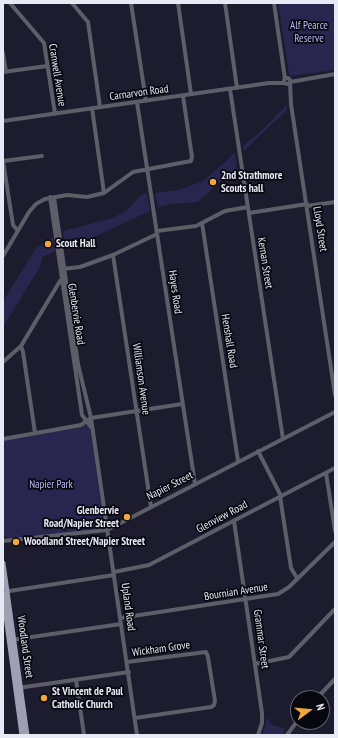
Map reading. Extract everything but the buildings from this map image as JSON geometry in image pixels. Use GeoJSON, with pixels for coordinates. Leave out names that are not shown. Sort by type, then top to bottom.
{"type":"FeatureCollection","features":[{"type":"Feature","properties":{"kind":"main road","name":"Woodland Street"},"geometry":{"type":"LineString","coordinates":[[3,563],[8,633],[12,640],[22,735]]}},
{"type":"Feature","properties":{"kind":"main road","name":"Woodland Street"},"geometry":{"type":"LineString","coordinates":[[18,688],[27,735]]}},
{"type":"Feature","properties":{"kind":"street","name":"Cranwell Avenue"},"geometry":{"type":"LineString","coordinates":[[10,3],[43,40],[54,114]]}},
{"type":"Feature","properties":{"kind":"street"},"geometry":{"type":"LineString","coordinates":[[72,3],[88,22],[100,107]]}},
{"type":"Feature","properties":{"kind":"street"},"geometry":{"type":"LineString","coordinates":[[131,3],[146,101]]}},
{"type":"Feature","properties":{"kind":"street"},"geometry":{"type":"LineString","coordinates":[[178,3],[191,94]]}},
{"type":"Feature","properties":{"kind":"street"},"geometry":{"type":"LineString","coordinates":[[225,3],[237,88]]}},
{"type":"Feature","properties":{"kind":"street"},"geometry":{"type":"LineString","coordinates":[[274,3],[284,70],[288,81]]}},
{"type":"Feature","properties":{"kind":"street"},"geometry":{"type":"LineString","coordinates":[[3,53],[4,72],[48,66]]}},
{"type":"Feature","properties":{"kind":"street","name":"Carnarvon Road"},"geometry":{"type":"LineString","coordinates":[[3,121],[335,74]]}},
{"type":"Feature","properties":{"kind":"street","name":"Lloyd Street"},"geometry":{"type":"LineString","coordinates":[[288,81],[335,395]]}},
{"type":"Feature","properties":{"kind":"street","name":"Kernan Street"},"geometry":{"type":"LineString","coordinates":[[230,89],[283,439]]}},
{"type":"Feature","properties":{"kind":"street"},"geometry":{"type":"LineString","coordinates":[[3,256],[34,206],[52,197],[71,194],[87,197],[104,193],[133,172],[192,160],[183,96]]}},
{"type":"Feature","properties":{"kind":"street","name":"Hayes Road"},"geometry":{"type":"LineString","coordinates":[[137,102],[195,484]]}},
{"type":"Feature","properties":{"kind":"street"},"geometry":{"type":"LineString","coordinates":[[92,108],[104,193]]}},
{"type":"Feature","properties":{"kind":"street"},"geometry":{"type":"LineString","coordinates":[[18,231],[13,225],[3,161],[42,156]]}},
{"type":"Feature","properties":{"kind":"street","name":"Glenbervie Road"},"geometry":{"type":"LineString","coordinates":[[52,197],[78,364],[91,418],[107,530]]}},
{"type":"Feature","properties":{"kind":"street"},"geometry":{"type":"LineString","coordinates":[[249,213],[335,202]]}},
{"type":"Feature","properties":{"kind":"street"},"geometry":{"type":"LineString","coordinates":[[62,269],[80,267],[113,255],[157,233],[202,223],[225,211],[248,207]]}},
{"type":"Feature","properties":{"kind":"street","name":"Henshall Road"},"geometry":{"type":"LineString","coordinates":[[202,223],[238,461]]}},
{"type":"Feature","properties":{"kind":"street","name":"Williamson Avenue"},"geometry":{"type":"LineString","coordinates":[[113,255],[150,506]]}},
{"type":"Feature","properties":{"kind":"street"},"geometry":{"type":"LineString","coordinates":[[3,362],[19,348],[53,293],[64,279]]}},
{"type":"Feature","properties":{"kind":"street","name":"Glenbervie Road"},"geometry":{"type":"LineString","coordinates":[[64,279],[64,296],[82,415],[92,429]]}},
{"type":"Feature","properties":{"kind":"street"},"geometry":{"type":"LineString","coordinates":[[53,293],[61,291],[64,296]]}},
{"type":"Feature","properties":{"kind":"street"},"geometry":{"type":"LineString","coordinates":[[19,348],[24,356],[35,433]]}},
{"type":"Feature","properties":{"kind":"street"},"geometry":{"type":"LineString","coordinates":[[3,439],[81,425],[91,418],[182,404]]}},
{"type":"Feature","properties":{"kind":"street","name":"Napier Street"},"geometry":{"type":"LineString","coordinates":[[3,541],[107,530],[150,506],[335,412]]}},
{"type":"Feature","properties":{"kind":"street"},"geometry":{"type":"LineString","coordinates":[[258,452],[281,496],[291,568],[297,578]]}},
{"type":"Feature","properties":{"kind":"street","name":"Glenview Road"},"geometry":{"type":"LineString","coordinates":[[4,590],[114,574],[146,566],[335,468]]}},
{"type":"Feature","properties":{"kind":"street"},"geometry":{"type":"LineString","coordinates":[[326,473],[335,531]]}},
{"type":"Feature","properties":{"kind":"street","name":"Grammar Street"},"geometry":{"type":"LineString","coordinates":[[234,520],[263,719],[258,735]]}},
{"type":"Feature","properties":{"kind":"street","name":"Upland Road"},"geometry":{"type":"LineString","coordinates":[[107,530],[138,735]]}},
{"type":"Feature","properties":{"kind":"street","name":"Bournian Avenue"},"geometry":{"type":"LineString","coordinates":[[120,618],[278,594],[285,590],[335,542]]}},
{"type":"Feature","properties":{"kind":"street"},"geometry":{"type":"LineString","coordinates":[[255,664],[288,657],[335,609]]}},
{"type":"Feature","properties":{"kind":"street"},"geometry":{"type":"LineString","coordinates":[[12,640],[121,624]]}},
{"type":"Feature","properties":{"kind":"street","name":"Wickham Grove"},"geometry":{"type":"LineString","coordinates":[[127,662],[204,652],[208,657],[215,701],[210,707],[135,718]]}},
{"type":"Feature","properties":{"kind":"street"},"geometry":{"type":"LineString","coordinates":[[18,688],[129,672]]}},
{"type":"Feature","properties":{"kind":"street"},"geometry":{"type":"LineString","coordinates":[[325,690],[335,679]]}},
{"type":"Feature","properties":{"kind":"street"},"geometry":{"type":"LineString","coordinates":[[76,680],[84,735]]}},
{"type":"Feature","properties":{"kind":"green space","name":"Alf Pearce Reserve"},"geometry":{"type":"Polygon","coordinates":[[[278,3],[335,4],[335,70],[291,76],[289,74],[278,3]]]}},
{"type":"Feature","properties":{"kind":"green space"},"geometry":{"type":"Polygon","coordinates":[[[287,105],[287,110],[244,151],[243,146],[260,132],[287,105]]]}},
{"type":"Feature","properties":{"kind":"green space"},"geometry":{"type":"Polygon","coordinates":[[[235,153],[237,173],[228,175],[198,202],[172,204],[158,207],[155,193],[179,190],[203,181],[235,153]]]}},
{"type":"Feature","properties":{"kind":"green space"},"geometry":{"type":"Polygon","coordinates":[[[147,193],[150,211],[66,250],[63,231],[113,218],[127,210],[141,195],[147,193]]]}},
{"type":"Feature","properties":{"kind":"green space"},"geometry":{"type":"Polygon","coordinates":[[[53,237],[55,252],[43,256],[40,267],[3,327],[3,301],[36,248],[53,237]]]}},
{"type":"Feature","properties":{"kind":"green space","name":"Napier Park"},"geometry":{"type":"Polygon","coordinates":[[[90,425],[107,530],[7,538],[3,535],[3,439],[90,425]]]}},
{"type":"Feature","properties":{"kind":"green space"},"geometry":{"type":"Polygon","coordinates":[[[266,717],[272,725],[284,728],[284,735],[262,735],[265,728],[266,717]]]}},
{"type":"Feature","properties":{"kind":"place","name":"2nd Strathmore Scouts hall"},"geometry":{"type":"Point","coordinates":[213,182]}},
{"type":"Feature","properties":{"kind":"place","name":"Scout Hall"},"geometry":{"type":"Point","coordinates":[48,244]}},
{"type":"Feature","properties":{"kind":"place","name":"Glenbervie Road/Napier Street"},"geometry":{"type":"Point","coordinates":[127,517]}},
{"type":"Feature","properties":{"kind":"place","name":"Woodland Street/Napier Street"},"geometry":{"type":"Point","coordinates":[16,542]}},
{"type":"Feature","properties":{"kind":"place","name":"St Vincent de Paul Catholic Church"},"geometry":{"type":"Point","coordinates":[44,698]}}]}
